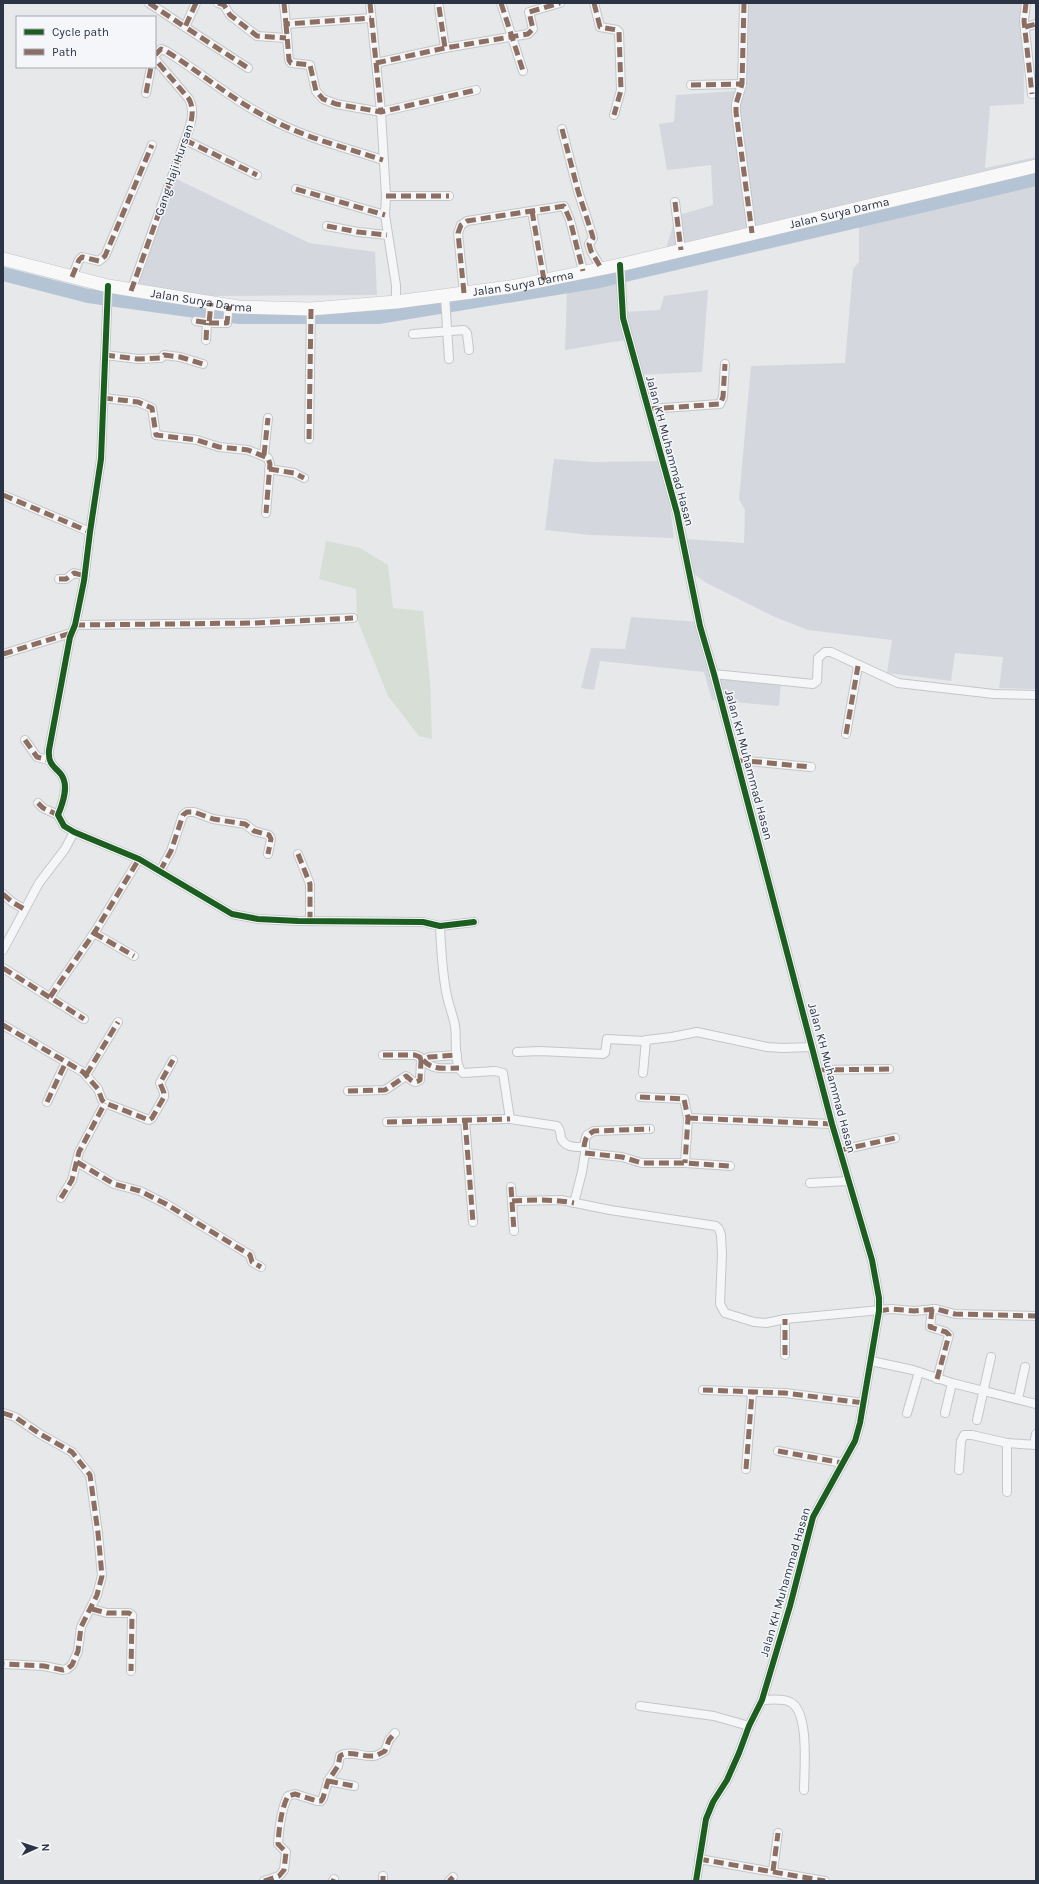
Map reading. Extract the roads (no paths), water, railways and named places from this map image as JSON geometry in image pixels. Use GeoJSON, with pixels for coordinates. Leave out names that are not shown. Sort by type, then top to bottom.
{"type":"FeatureCollection","features":[{"type":"Feature","properties":{"kind":"main road","name":"Jalan Surya Darma"},"geometry":{"type":"LineString","coordinates":[[3,259],[72,277],[107,290],[131,291],[229,308],[311,311],[396,302],[445,301],[464,294],[510,287],[582,271],[620,267],[681,250],[1036,166]]}},
{"type":"Feature","properties":{"kind":"street"},"geometry":{"type":"LineString","coordinates":[[149,3],[248,68]]}},
{"type":"Feature","properties":{"kind":"street"},"geometry":{"type":"LineString","coordinates":[[185,27],[196,3]]}},
{"type":"Feature","properties":{"kind":"street"},"geometry":{"type":"LineString","coordinates":[[218,3],[224,5],[230,16],[257,36],[286,38]]}},
{"type":"Feature","properties":{"kind":"street"},"geometry":{"type":"LineString","coordinates":[[284,3],[289,60],[291,63],[308,64],[312,66],[314,86],[319,96],[336,104],[381,112],[476,90]]}},
{"type":"Feature","properties":{"kind":"street"},"geometry":{"type":"LineString","coordinates":[[370,3],[381,112],[386,196],[385,215],[396,285],[396,302]]}},
{"type":"Feature","properties":{"kind":"street"},"geometry":{"type":"LineString","coordinates":[[501,3],[523,71]]}},
{"type":"Feature","properties":{"kind":"street"},"geometry":{"type":"LineString","coordinates":[[376,63],[445,48],[531,33],[533,29],[529,12],[560,3]]}},
{"type":"Feature","properties":{"kind":"street"},"geometry":{"type":"LineString","coordinates":[[594,3],[600,27],[617,30],[619,32],[621,90],[614,115]]}},
{"type":"Feature","properties":{"kind":"street"},"geometry":{"type":"LineString","coordinates":[[744,3],[742,84],[736,104],[736,112],[752,233]]}},
{"type":"Feature","properties":{"kind":"street"},"geometry":{"type":"LineString","coordinates":[[1026,3],[1025,27],[1032,94]]}},
{"type":"Feature","properties":{"kind":"street"},"geometry":{"type":"LineString","coordinates":[[438,7],[445,48]]}},
{"type":"Feature","properties":{"kind":"street"},"geometry":{"type":"LineString","coordinates":[[286,24],[371,18]]}},
{"type":"Feature","properties":{"kind":"street"},"geometry":{"type":"LineString","coordinates":[[1025,27],[1036,24]]}},
{"type":"Feature","properties":{"kind":"street"},"geometry":{"type":"LineString","coordinates":[[156,54],[161,49],[166,51],[226,93],[276,122],[320,140],[383,160]]}},
{"type":"Feature","properties":{"kind":"street","name":"Gang Haji Hursan"},"geometry":{"type":"LineString","coordinates":[[131,291],[186,140],[191,121],[191,103],[156,60]]}},
{"type":"Feature","properties":{"kind":"street"},"geometry":{"type":"LineString","coordinates":[[146,93],[151,68]]}},
{"type":"Feature","properties":{"kind":"street"},"geometry":{"type":"LineString","coordinates":[[691,85],[742,84]]}},
{"type":"Feature","properties":{"kind":"street"},"geometry":{"type":"LineString","coordinates":[[562,129],[578,191],[593,238],[589,244],[590,248],[601,268]]}},
{"type":"Feature","properties":{"kind":"street"},"geometry":{"type":"LineString","coordinates":[[186,140],[257,175]]}},
{"type":"Feature","properties":{"kind":"street"},"geometry":{"type":"LineString","coordinates":[[72,277],[79,260],[82,257],[99,261],[105,256],[152,145]]}},
{"type":"Feature","properties":{"kind":"street"},"geometry":{"type":"LineString","coordinates":[[296,189],[385,215]]}},
{"type":"Feature","properties":{"kind":"street"},"geometry":{"type":"LineString","coordinates":[[386,196],[449,196]]}},
{"type":"Feature","properties":{"kind":"street"},"geometry":{"type":"LineString","coordinates":[[675,202],[681,250]]}},
{"type":"Feature","properties":{"kind":"street"},"geometry":{"type":"LineString","coordinates":[[464,294],[458,233],[461,225],[467,222],[561,205],[566,208],[582,271]]}},
{"type":"Feature","properties":{"kind":"street"},"geometry":{"type":"LineString","coordinates":[[532,211],[544,280]]}},
{"type":"Feature","properties":{"kind":"street"},"geometry":{"type":"LineString","coordinates":[[327,226],[358,232],[387,235]]}},
{"type":"Feature","properties":{"kind":"street","name":"Jalan KH Muhammad Hasan"},"geometry":{"type":"LineString","coordinates":[[620,267],[623,291],[623,318],[677,513],[700,626],[737,760],[832,1124],[841,1150],[872,1260],[879,1298],[879,1310],[864,1403],[855,1441],[813,1517],[790,1606],[762,1700],[749,1726],[730,1773],[712,1802],[706,1819],[696,1881]]}},
{"type":"Feature","properties":{"kind":"street"},"geometry":{"type":"LineString","coordinates":[[58,815],[62,806],[65,785],[60,774],[54,769],[49,760],[52,731],[85,576],[101,459],[107,290]]}},
{"type":"Feature","properties":{"kind":"street"},"geometry":{"type":"LineString","coordinates":[[445,301],[449,359]]}},
{"type":"Feature","properties":{"kind":"street"},"geometry":{"type":"LineString","coordinates":[[206,340],[211,306]]}},
{"type":"Feature","properties":{"kind":"street"},"geometry":{"type":"LineString","coordinates":[[196,321],[227,323],[229,308]]}},
{"type":"Feature","properties":{"kind":"street"},"geometry":{"type":"LineString","coordinates":[[309,439],[311,311]]}},
{"type":"Feature","properties":{"kind":"street"},"geometry":{"type":"LineString","coordinates":[[413,334],[466,331],[469,350]]}},
{"type":"Feature","properties":{"kind":"street"},"geometry":{"type":"LineString","coordinates":[[105,355],[138,359],[161,358],[164,355],[171,355],[203,364]]}},
{"type":"Feature","properties":{"kind":"street"},"geometry":{"type":"LineString","coordinates":[[649,409],[720,404],[725,364]]}},
{"type":"Feature","properties":{"kind":"street"},"geometry":{"type":"LineString","coordinates":[[103,398],[138,402],[152,408],[156,435],[197,440],[213,446],[248,450],[264,455],[268,458],[270,469],[266,513]]}},
{"type":"Feature","properties":{"kind":"street"},"geometry":{"type":"LineString","coordinates":[[264,455],[268,418]]}},
{"type":"Feature","properties":{"kind":"street"},"geometry":{"type":"LineString","coordinates":[[270,469],[294,473],[304,478]]}},
{"type":"Feature","properties":{"kind":"street"},"geometry":{"type":"LineString","coordinates":[[3,495],[90,532]]}},
{"type":"Feature","properties":{"kind":"street"},"geometry":{"type":"LineString","coordinates":[[59,578],[66,579],[74,573],[85,576]]}},
{"type":"Feature","properties":{"kind":"street"},"geometry":{"type":"LineString","coordinates":[[3,654],[73,629],[353,618]]}},
{"type":"Feature","properties":{"kind":"street"},"geometry":{"type":"LineString","coordinates":[[714,674],[813,684],[817,681],[818,658],[825,652],[831,652],[858,666],[898,683],[994,694],[1036,695]]}},
{"type":"Feature","properties":{"kind":"street"},"geometry":{"type":"LineString","coordinates":[[846,734],[858,666]]}},
{"type":"Feature","properties":{"kind":"street"},"geometry":{"type":"LineString","coordinates":[[25,740],[37,757],[49,760]]}},
{"type":"Feature","properties":{"kind":"street"},"geometry":{"type":"LineString","coordinates":[[737,760],[811,767]]}},
{"type":"Feature","properties":{"kind":"street"},"geometry":{"type":"LineString","coordinates":[[38,803],[43,808],[58,815],[64,826],[74,832],[139,859],[232,914],[258,919],[423,922],[440,926],[474,922]]}},
{"type":"Feature","properties":{"kind":"street"},"geometry":{"type":"LineString","coordinates":[[160,871],[171,851],[184,815],[187,812],[194,812],[213,819],[245,824],[254,831],[266,834],[272,839],[268,854]]}},
{"type":"Feature","properties":{"kind":"street"},"geometry":{"type":"LineString","coordinates":[[3,950],[40,883],[65,849],[74,832]]}},
{"type":"Feature","properties":{"kind":"street"},"geometry":{"type":"LineString","coordinates":[[298,854],[310,884],[310,921]]}},
{"type":"Feature","properties":{"kind":"street"},"geometry":{"type":"LineString","coordinates":[[50,997],[94,933],[139,859]]}},
{"type":"Feature","properties":{"kind":"street"},"geometry":{"type":"LineString","coordinates":[[3,894],[24,910]]}},
{"type":"Feature","properties":{"kind":"street"},"geometry":{"type":"LineString","coordinates":[[440,926],[441,955],[447,997],[455,1026],[459,1068],[463,1073],[495,1071],[503,1073],[510,1119]]}},
{"type":"Feature","properties":{"kind":"street"},"geometry":{"type":"LineString","coordinates":[[94,933],[134,956]]}},
{"type":"Feature","properties":{"kind":"street"},"geometry":{"type":"LineString","coordinates":[[3,968],[84,1019]]}},
{"type":"Feature","properties":{"kind":"street"},"geometry":{"type":"LineString","coordinates":[[86,1075],[118,1022]]}},
{"type":"Feature","properties":{"kind":"street"},"geometry":{"type":"LineString","coordinates":[[3,1026],[86,1075],[99,1090],[102,1100],[105,1103],[150,1120],[164,1097],[160,1083],[173,1060]]}},
{"type":"Feature","properties":{"kind":"street"},"geometry":{"type":"LineString","coordinates":[[517,1052],[540,1051],[603,1054],[605,1053],[607,1039],[645,1041],[647,1039],[672,1037],[695,1031],[768,1047],[812,1047]]}},
{"type":"Feature","properties":{"kind":"street"},"geometry":{"type":"LineString","coordinates":[[643,1073],[645,1041]]}},
{"type":"Feature","properties":{"kind":"street"},"geometry":{"type":"LineString","coordinates":[[383,1055],[415,1055],[434,1068],[459,1068]]}},
{"type":"Feature","properties":{"kind":"street"},"geometry":{"type":"LineString","coordinates":[[422,1060],[429,1057],[457,1055]]}},
{"type":"Feature","properties":{"kind":"street"},"geometry":{"type":"LineString","coordinates":[[348,1091],[385,1090],[406,1076],[412,1082],[417,1082],[421,1077],[422,1060]]}},
{"type":"Feature","properties":{"kind":"street"},"geometry":{"type":"LineString","coordinates":[[47,1102],[66,1062]]}},
{"type":"Feature","properties":{"kind":"street"},"geometry":{"type":"LineString","coordinates":[[819,1070],[890,1069]]}},
{"type":"Feature","properties":{"kind":"street"},"geometry":{"type":"LineString","coordinates":[[640,1097],[684,1099],[688,1118],[685,1163]]}},
{"type":"Feature","properties":{"kind":"street"},"geometry":{"type":"LineString","coordinates":[[61,1198],[72,1180],[79,1152],[105,1103]]}},
{"type":"Feature","properties":{"kind":"street"},"geometry":{"type":"LineString","coordinates":[[688,1118],[832,1124]]}},
{"type":"Feature","properties":{"kind":"street"},"geometry":{"type":"LineString","coordinates":[[387,1122],[510,1119],[557,1126],[564,1143],[568,1145],[642,1163],[685,1163],[730,1166]]}},
{"type":"Feature","properties":{"kind":"street"},"geometry":{"type":"LineString","coordinates":[[465,1120],[473,1222]]}},
{"type":"Feature","properties":{"kind":"street"},"geometry":{"type":"LineString","coordinates":[[574,1203],[587,1135],[594,1131],[650,1129]]}},
{"type":"Feature","properties":{"kind":"street"},"geometry":{"type":"LineString","coordinates":[[841,1150],[895,1138]]}},
{"type":"Feature","properties":{"kind":"street"},"geometry":{"type":"LineString","coordinates":[[77,1162],[114,1184],[140,1191],[166,1204],[250,1255],[251,1261],[261,1267]]}},
{"type":"Feature","properties":{"kind":"street"},"geometry":{"type":"LineString","coordinates":[[810,1183],[850,1181]]}},
{"type":"Feature","properties":{"kind":"street"},"geometry":{"type":"LineString","coordinates":[[511,1187],[514,1230]]}},
{"type":"Feature","properties":{"kind":"street"},"geometry":{"type":"LineString","coordinates":[[512,1201],[539,1199],[561,1200],[716,1226],[721,1235],[722,1254],[720,1304],[722,1310],[729,1315],[762,1323],[785,1319],[891,1309],[914,1311],[932,1309],[945,1310],[955,1314],[1036,1316]]}},
{"type":"Feature","properties":{"kind":"street"},"geometry":{"type":"LineString","coordinates":[[932,1309],[930,1327],[946,1332],[949,1335],[938,1379]]}},
{"type":"Feature","properties":{"kind":"street"},"geometry":{"type":"LineString","coordinates":[[785,1319],[785,1355]]}},
{"type":"Feature","properties":{"kind":"street"},"geometry":{"type":"LineString","coordinates":[[977,1420],[982,1391],[991,1357]]}},
{"type":"Feature","properties":{"kind":"street"},"geometry":{"type":"LineString","coordinates":[[871,1361],[919,1372],[952,1383],[1036,1404]]}},
{"type":"Feature","properties":{"kind":"street"},"geometry":{"type":"LineString","coordinates":[[1018,1399],[1025,1367]]}},
{"type":"Feature","properties":{"kind":"street"},"geometry":{"type":"LineString","coordinates":[[907,1412],[919,1372]]}},
{"type":"Feature","properties":{"kind":"street"},"geometry":{"type":"LineString","coordinates":[[945,1413],[952,1383]]}},
{"type":"Feature","properties":{"kind":"street"},"geometry":{"type":"LineString","coordinates":[[703,1390],[752,1393],[785,1393],[864,1403]]}},
{"type":"Feature","properties":{"kind":"street"},"geometry":{"type":"LineString","coordinates":[[746,1469],[752,1393]]}},
{"type":"Feature","properties":{"kind":"street"},"geometry":{"type":"LineString","coordinates":[[3,1413],[15,1417],[40,1434],[72,1452],[90,1475],[102,1576],[92,1609],[81,1627],[78,1650],[72,1665],[63,1670],[44,1666],[3,1664]]}},
{"type":"Feature","properties":{"kind":"street"},"geometry":{"type":"LineString","coordinates":[[959,1470],[961,1441],[964,1435],[972,1435],[1007,1443],[1035,1445],[1036,1434]]}},
{"type":"Feature","properties":{"kind":"street"},"geometry":{"type":"LineString","coordinates":[[1007,1443],[1007,1492]]}},
{"type":"Feature","properties":{"kind":"street"},"geometry":{"type":"LineString","coordinates":[[778,1451],[844,1463]]}},
{"type":"Feature","properties":{"kind":"street"},"geometry":{"type":"LineString","coordinates":[[92,1609],[107,1613],[129,1613],[132,1616],[131,1671]]}},
{"type":"Feature","properties":{"kind":"street"},"geometry":{"type":"LineString","coordinates":[[762,1700],[790,1702],[794,1704],[798,1710],[804,1735],[804,1790]]}},
{"type":"Feature","properties":{"kind":"street"},"geometry":{"type":"LineString","coordinates":[[640,1706],[714,1716],[749,1726]]}},
{"type":"Feature","properties":{"kind":"street"},"geometry":{"type":"LineString","coordinates":[[264,1881],[275,1878],[284,1870],[286,1852],[278,1844],[285,1802],[288,1796],[295,1794],[321,1801],[328,1780],[338,1766],[342,1754],[377,1755],[385,1751],[389,1740],[395,1733]]}},
{"type":"Feature","properties":{"kind":"street"},"geometry":{"type":"LineString","coordinates":[[328,1780],[354,1786]]}},
{"type":"Feature","properties":{"kind":"street"},"geometry":{"type":"LineString","coordinates":[[773,1871],[778,1833]]}},
{"type":"Feature","properties":{"kind":"street"},"geometry":{"type":"LineString","coordinates":[[699,1859],[825,1881]]}},
{"type":"Feature","properties":{"kind":"waterway"},"geometry":{"type":"LineString","coordinates":[[3,274],[88,296],[239,317],[378,317],[599,281],[1036,179]]}}]}
